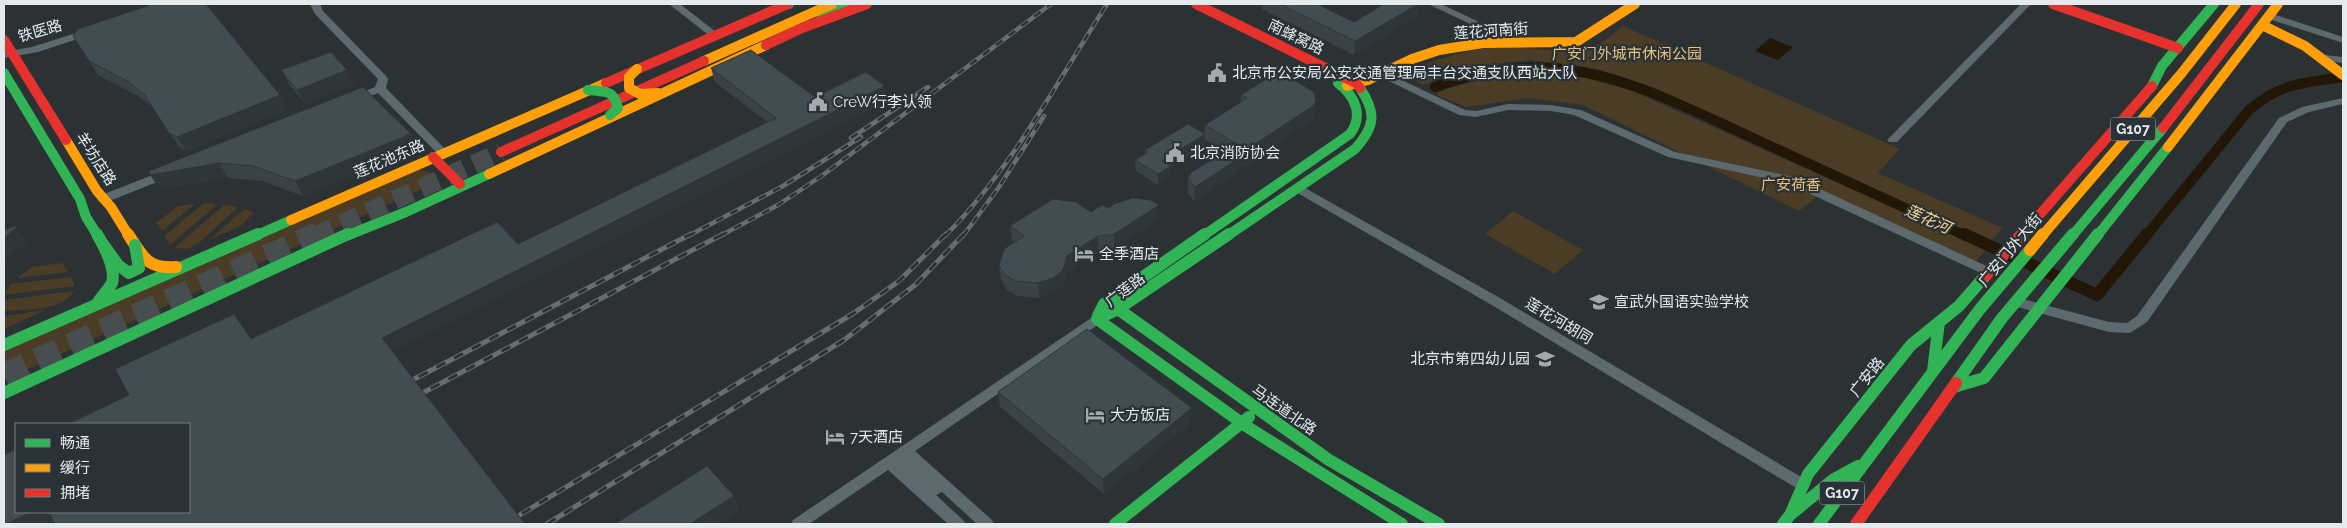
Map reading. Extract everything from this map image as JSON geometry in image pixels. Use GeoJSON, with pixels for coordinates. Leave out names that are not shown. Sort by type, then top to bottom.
{"type":"FeatureCollection","features":[{"type":"Feature","properties":{"kind":"main road","name":"莲花池东路"},"geometry":{"type":"LineString","coordinates":[[4,345],[181,266],[787,4]]}},
{"type":"Feature","properties":{"kind":"main road"},"geometry":{"type":"LineString","coordinates":[[492,142],[806,4]]}},
{"type":"Feature","properties":{"kind":"main road"},"geometry":{"type":"LineString","coordinates":[[501,152],[832,4]]}},
{"type":"Feature","properties":{"kind":"main road"},"geometry":{"type":"LineString","coordinates":[[362,228],[406,212],[688,84],[852,4]]}},
{"type":"Feature","properties":{"kind":"main road"},"geometry":{"type":"LineString","coordinates":[[802,28],[867,4]]}},
{"type":"Feature","properties":{"kind":"main road"},"geometry":{"type":"LineString","coordinates":[[778,43],[811,28],[847,17],[871,4]]}},
{"type":"Feature","properties":{"kind":"main road","name":"南蜂窝路"},"geometry":{"type":"LineString","coordinates":[[1181,4],[1346,82]]}},
{"type":"Feature","properties":{"kind":"main road","name":"南蜂窝路"},"geometry":{"type":"LineString","coordinates":[[1196,4],[1346,82]]}},
{"type":"Feature","properties":{"kind":"main road","name":"莲花河南街"},"geometry":{"type":"LineString","coordinates":[[1376,71],[1408,52],[1437,44],[1465,39],[1506,37],[1559,38],[1572,36],[1620,4]]}},
{"type":"Feature","properties":{"kind":"main road","name":"莲花河南街"},"geometry":{"type":"LineString","coordinates":[[1346,82],[1424,54],[1455,47],[1489,43],[1567,44],[1576,42],[1593,34],[1635,4]]}},
{"type":"Feature","properties":{"kind":"main road"},"geometry":{"type":"LineString","coordinates":[[2053,4],[2178,48]]}},
{"type":"Feature","properties":{"kind":"main road","name":"广安门外大街"},"geometry":{"type":"LineString","coordinates":[[1992,269],[2156,82],[2162,66],[2214,4]]}},
{"type":"Feature","properties":{"kind":"main road","name":"广安门外大街"},"geometry":{"type":"LineString","coordinates":[[1819,524],[1980,309],[2181,74],[2236,4]]}},
{"type":"Feature","properties":{"kind":"main road"},"geometry":{"type":"LineString","coordinates":[[1954,387],[1984,378],[2067,271],[2169,146],[2278,4]]}},
{"type":"Feature","properties":{"kind":"main road"},"geometry":{"type":"LineString","coordinates":[[2258,5],[2270,16]]}},
{"type":"Feature","properties":{"kind":"main road","name":"G107"},"geometry":{"type":"LineString","coordinates":[[1856,524],[2015,302],[2163,128],[2258,5]]}},
{"type":"Feature","properties":{"kind":"main road"},"geometry":{"type":"LineString","coordinates":[[2244,23],[2262,25],[2294,39],[2328,61],[2343,75]]}},
{"type":"Feature","properties":{"kind":"main road","name":"羊坊店路"},"geometry":{"type":"LineString","coordinates":[[4,40],[8,54],[97,192],[107,203],[135,245],[150,264],[167,268],[181,266]]}},
{"type":"Feature","properties":{"kind":"main road"},"geometry":{"type":"LineString","coordinates":[[4,393],[754,49],[763,47]]}},
{"type":"Feature","properties":{"kind":"main road"},"geometry":{"type":"LineString","coordinates":[[637,69],[628,76],[629,88],[640,94],[658,93]]}},
{"type":"Feature","properties":{"kind":"main road"},"geometry":{"type":"LineString","coordinates":[[4,73],[80,199],[86,217],[118,265],[129,273],[137,271],[139,268],[135,245]]}},
{"type":"Feature","properties":{"kind":"main road","name":"广莲路"},"geometry":{"type":"LineString","coordinates":[[1097,319],[1118,309],[1298,188],[1367,138],[1373,126],[1374,114],[1364,92],[1346,82]]}},
{"type":"Feature","properties":{"kind":"main road","name":"广莲路"},"geometry":{"type":"LineString","coordinates":[[1097,319],[1104,304],[1346,138],[1353,130],[1358,114],[1346,82]]}},
{"type":"Feature","properties":{"kind":"main road"},"geometry":{"type":"LineString","coordinates":[[588,90],[604,90],[615,95],[619,101],[618,108],[610,115]]}},
{"type":"Feature","properties":{"kind":"main road"},"geometry":{"type":"LineString","coordinates":[[438,155],[460,184]]}},
{"type":"Feature","properties":{"kind":"main road"},"geometry":{"type":"LineString","coordinates":[[96,304],[106,294],[112,282],[111,267],[103,244]]}},
{"type":"Feature","properties":{"kind":"main road","name":"广安路"},"geometry":{"type":"LineString","coordinates":[[1786,520],[1808,474],[1911,345],[1959,306],[1992,269]]}},
{"type":"Feature","properties":{"kind":"main road"},"geometry":{"type":"LineString","coordinates":[[1959,306],[1980,309]]}},
{"type":"Feature","properties":{"kind":"main road","name":"马连道北路"},"geometry":{"type":"LineString","coordinates":[[1118,309],[1329,460],[1439,524]]}},
{"type":"Feature","properties":{"kind":"main road"},"geometry":{"type":"LineString","coordinates":[[1097,319],[1242,423],[1322,477],[1402,524]]}},
{"type":"Feature","properties":{"kind":"main road"},"geometry":{"type":"LineString","coordinates":[[1933,371],[1939,322]]}},
{"type":"Feature","properties":{"kind":"main road"},"geometry":{"type":"LineString","coordinates":[[1115,524],[1257,410]]}},
{"type":"Feature","properties":{"kind":"main road"},"geometry":{"type":"LineString","coordinates":[[1786,520],[1834,479],[1866,462]]}},
{"type":"Feature","properties":{"kind":"street"},"geometry":{"type":"LineString","coordinates":[[315,4],[319,12],[383,79],[380,89]]}},
{"type":"Feature","properties":{"kind":"street"},"geometry":{"type":"LineString","coordinates":[[674,4],[715,35]]}},
{"type":"Feature","properties":{"kind":"street"},"geometry":{"type":"LineString","coordinates":[[1433,4],[1506,37]]}},
{"type":"Feature","properties":{"kind":"street"},"geometry":{"type":"LineString","coordinates":[[1893,140],[2026,4]]}},
{"type":"Feature","properties":{"kind":"street"},"geometry":{"type":"LineString","coordinates":[[2270,16],[2343,40]]}},
{"type":"Feature","properties":{"kind":"street","name":"铁医路"},"geometry":{"type":"LineString","coordinates":[[8,54],[34,50],[97,29]]}},
{"type":"Feature","properties":{"kind":"street"},"geometry":{"type":"LineString","coordinates":[[2328,61],[2343,60]]}},
{"type":"Feature","properties":{"kind":"street"},"geometry":{"type":"LineString","coordinates":[[1376,71],[1469,114],[1508,106],[1551,108],[1577,112],[1672,155],[1790,180],[1992,269]]}},
{"type":"Feature","properties":{"kind":"street"},"geometry":{"type":"LineString","coordinates":[[345,103],[380,89]]}},
{"type":"Feature","properties":{"kind":"street"},"geometry":{"type":"LineString","coordinates":[[380,89],[438,155]]}},
{"type":"Feature","properties":{"kind":"street"},"geometry":{"type":"LineString","coordinates":[[2015,302],[2109,328],[2130,328],[2142,319],[2283,120],[2306,110],[2343,101]]}},
{"type":"Feature","properties":{"kind":"street"},"geometry":{"type":"LineString","coordinates":[[107,203],[175,170]]}},
{"type":"Feature","properties":{"kind":"street","name":"莲花河胡同"},"geometry":{"type":"LineString","coordinates":[[1298,188],[1495,301],[1802,485]]}},
{"type":"Feature","properties":{"kind":"street","name":"广莲路"},"geometry":{"type":"LineString","coordinates":[[798,524],[1097,319]]}},
{"type":"Feature","properties":{"kind":"street"},"geometry":{"type":"LineString","coordinates":[[898,456],[958,524]]}},
{"type":"Feature","properties":{"kind":"street"},"geometry":{"type":"LineString","coordinates":[[898,456],[975,524]]}},
{"type":"Feature","properties":{"kind":"street"},"geometry":{"type":"LineString","coordinates":[[898,456],[987,524]]}},
{"type":"Feature","properties":{"kind":"green space","name":"广安门外城市休闲公园"},"geometry":{"type":"Polygon","coordinates":[[[1623,26],[1900,149],[1878,173],[2003,228],[1990,242],[1658,89],[1598,69],[1530,60],[1466,67],[1423,85],[1404,73],[1450,56],[1486,48],[1510,47],[1560,51],[1584,49],[1598,44],[1623,26]]]}},
{"type":"Feature","properties":{"kind":"green space","name":"广安荷香"},"geometry":{"type":"Polygon","coordinates":[[[1536,74],[1586,78],[1632,91],[1986,249],[1975,263],[1823,192],[1799,211],[1583,105],[1527,98],[1466,107],[1435,94],[1472,82],[1536,74]]]}},
{"type":"Feature","properties":{"kind":"green space"},"geometry":{"type":"Polygon","coordinates":[[[418,169],[431,173],[433,178],[422,189],[4,380],[4,351],[406,171],[418,169]]]}},
{"type":"Feature","properties":{"kind":"green space"},"geometry":{"type":"Polygon","coordinates":[[[204,203],[218,204],[170,245],[164,236],[204,203]]]}},
{"type":"Feature","properties":{"kind":"green space"},"geometry":{"type":"Polygon","coordinates":[[[195,204],[162,231],[156,223],[178,206],[195,204]]]}},
{"type":"Feature","properties":{"kind":"green space"},"geometry":{"type":"Polygon","coordinates":[[[224,205],[238,207],[199,243],[187,249],[174,248],[224,205]]]}},
{"type":"Feature","properties":{"kind":"green space"},"geometry":{"type":"Polygon","coordinates":[[[244,209],[254,212],[242,225],[209,240],[244,209]]]}},
{"type":"Feature","properties":{"kind":"green space"},"geometry":{"type":"Polygon","coordinates":[[[1513,211],[1583,250],[1555,274],[1485,234],[1513,211]]]}},
{"type":"Feature","properties":{"kind":"green space"},"geometry":{"type":"Polygon","coordinates":[[[62,263],[68,272],[17,278],[32,267],[62,263]]]}},
{"type":"Feature","properties":{"kind":"green space"},"geometry":{"type":"Polygon","coordinates":[[[71,277],[75,286],[4,295],[11,284],[71,277]]]}},
{"type":"Feature","properties":{"kind":"green space"},"geometry":{"type":"Polygon","coordinates":[[[74,291],[61,303],[52,306],[4,311],[4,300],[74,291]]]}},
{"type":"Feature","properties":{"kind":"green space"},"geometry":{"type":"Polygon","coordinates":[[[45,310],[7,328],[4,328],[4,316],[45,310]]]}},
{"type":"Feature","properties":{"kind":"shaded area"},"geometry":{"type":"Polygon","coordinates":[[[1770,38],[1793,47],[1778,60],[1755,51],[1770,38]]]}},
{"type":"Feature","properties":{"kind":"building"},"geometry":{"type":"Polygon","coordinates":[[[153,4],[206,4],[280,95],[177,137],[169,133],[144,94],[129,82],[89,61],[73,36],[78,29],[153,4]]]}},
{"type":"Feature","properties":{"kind":"building"},"geometry":{"type":"Polygon","coordinates":[[[1280,4],[1317,4],[1354,22],[1384,4],[1418,4],[1355,41],[1280,4]]]}},
{"type":"Feature","properties":{"kind":"building"},"geometry":{"type":"Polygon","coordinates":[[[751,50],[815,97],[866,72],[885,86],[382,338],[525,524],[55,524],[50,513],[190,513],[190,423],[70,423],[129,395],[115,369],[234,314],[251,339],[497,222],[518,244],[776,118],[711,68],[751,50]]]}},
{"type":"Feature","properties":{"kind":"building"},"geometry":{"type":"Polygon","coordinates":[[[331,52],[347,70],[297,90],[281,70],[331,52]]]}},
{"type":"Feature","properties":{"kind":"building"},"geometry":{"type":"Polygon","coordinates":[[[1279,71],[1314,92],[1316,101],[1313,106],[1255,144],[1258,146],[1195,187],[1188,178],[1192,172],[1237,144],[1205,125],[1247,98],[1241,95],[1279,71]]]}},
{"type":"Feature","properties":{"kind":"building"},"geometry":{"type":"Polygon","coordinates":[[[363,87],[411,134],[295,181],[253,166],[219,163],[150,175],[149,171],[363,87]]]}},
{"type":"Feature","properties":{"kind":"building"},"geometry":{"type":"Polygon","coordinates":[[[1188,124],[1205,134],[1162,161],[1171,166],[1158,174],[1135,160],[1148,152],[1145,150],[1188,124]]]}},
{"type":"Feature","properties":{"kind":"building"},"geometry":{"type":"Polygon","coordinates":[[[1133,198],[1151,200],[1159,205],[1114,234],[1098,236],[1067,256],[1063,270],[1053,278],[1038,283],[1015,281],[1004,274],[999,265],[1004,249],[1024,236],[1010,226],[1053,199],[1076,202],[1091,212],[1102,205],[1108,208],[1116,203],[1133,198]]]}},
{"type":"Feature","properties":{"kind":"building"},"geometry":{"type":"Polygon","coordinates":[[[15,226],[16,228],[4,238],[4,230],[15,226]]]}},
{"type":"Feature","properties":{"kind":"building","name":"大方饭店"},"geometry":{"type":"Polygon","coordinates":[[[1087,329],[1192,408],[1103,479],[998,392],[1087,329]]]}},
{"type":"Feature","properties":{"kind":"building"},"geometry":{"type":"Polygon","coordinates":[[[15,450],[15,513],[29,513],[6,524],[4,524],[4,455],[15,450]]]}},
{"type":"Feature","properties":{"kind":"building"},"geometry":{"type":"Polygon","coordinates":[[[707,466],[734,496],[690,524],[615,524],[707,466]]]}},
{"type":"Feature","properties":{"kind":"waterway","name":"莲花河"},"geometry":{"type":"LineString","coordinates":[[1435,87],[1493,71],[1538,67],[1606,77],[1656,94],[1966,236]]}},
{"type":"Feature","properties":{"kind":"waterway","name":"莲花河"},"geometry":{"type":"LineString","coordinates":[[2146,236],[2250,109],[2273,93],[2294,85],[2343,77]]}},
{"type":"Feature","properties":{"kind":"waterway","name":"莲花河"},"geometry":{"type":"LineString","coordinates":[[1964,234],[2097,295],[2147,234]]}},
{"type":"Feature","properties":{"kind":"tunnel"},"geometry":{"type":"LineString","coordinates":[[315,236],[501,152]]}},
{"type":"Feature","properties":{"kind":"tunnel"},"geometry":{"type":"LineString","coordinates":[[4,375],[318,234]]}},
{"type":"Feature","properties":{"kind":"railway"},"geometry":{"type":"LineString","coordinates":[[720,236],[778,205],[823,175],[1051,4]]}},
{"type":"Feature","properties":{"kind":"railway"},"geometry":{"type":"LineString","coordinates":[[945,236],[969,210],[1012,154],[1107,4]]}},
{"type":"Feature","properties":{"kind":"railway"},"geometry":{"type":"LineString","coordinates":[[851,138],[928,87]]}},
{"type":"Feature","properties":{"kind":"railway"},"geometry":{"type":"LineString","coordinates":[[963,236],[999,187],[1044,116]]}},
{"type":"Feature","properties":{"kind":"railway"},"geometry":{"type":"LineString","coordinates":[[688,236],[783,186],[861,137]]}},
{"type":"Feature","properties":{"kind":"railway"},"geometry":{"type":"LineString","coordinates":[[401,386],[691,234]]}},
{"type":"Feature","properties":{"kind":"railway"},"geometry":{"type":"LineString","coordinates":[[413,398],[723,234]]}},
{"type":"Feature","properties":{"kind":"railway"},"geometry":{"type":"LineString","coordinates":[[505,524],[854,313],[899,281],[946,234]]}},
{"type":"Feature","properties":{"kind":"railway"},"geometry":{"type":"LineString","coordinates":[[547,524],[844,340],[915,285],[964,234]]}},
{"type":"Feature","properties":{"kind":"traffic: fast"},"geometry":{"type":"LineString","coordinates":[[785,5],[789,4]]}},
{"type":"Feature","properties":{"kind":"traffic: fast"},"geometry":{"type":"LineString","coordinates":[[821,19],[852,4]]}},
{"type":"Feature","properties":{"kind":"traffic: fast"},"geometry":{"type":"LineString","coordinates":[[2152,86],[2162,66],[2214,4]]}},
{"type":"Feature","properties":{"kind":"traffic: fast"},"geometry":{"type":"LineString","coordinates":[[4,73],[80,199],[86,217],[103,244],[111,267],[112,282],[98,302]]}},
{"type":"Feature","properties":{"kind":"traffic: fast"},"geometry":{"type":"LineString","coordinates":[[1098,316],[1104,304],[1350,134],[1355,127],[1358,113],[1353,99],[1338,83]]}},
{"type":"Feature","properties":{"kind":"traffic: fast"},"geometry":{"type":"LineString","coordinates":[[1097,319],[1118,309],[1355,149],[1367,134],[1372,120],[1370,105],[1360,88]]}},
{"type":"Feature","properties":{"kind":"traffic: fast"},"geometry":{"type":"LineString","coordinates":[[588,90],[609,92],[616,98],[618,108],[610,115]]}},
{"type":"Feature","properties":{"kind":"traffic: fast"},"geometry":{"type":"LineString","coordinates":[[1956,383],[2002,318],[2163,128]]}},
{"type":"Feature","properties":{"kind":"traffic: fast"},"geometry":{"type":"LineString","coordinates":[[1954,387],[1984,378],[2168,147]]}},
{"type":"Feature","properties":{"kind":"traffic: fast"},"geometry":{"type":"LineString","coordinates":[[4,393],[362,228],[406,212],[489,174]]}},
{"type":"Feature","properties":{"kind":"traffic: fast"},"geometry":{"type":"LineString","coordinates":[[4,345],[291,220]]}},
{"type":"Feature","properties":{"kind":"traffic: fast"},"geometry":{"type":"LineString","coordinates":[[103,244],[118,265],[129,273],[139,268],[135,245]]}},
{"type":"Feature","properties":{"kind":"traffic: fast"},"geometry":{"type":"LineString","coordinates":[[1819,524],[1980,309],[2030,250]]}},
{"type":"Feature","properties":{"kind":"traffic: fast"},"geometry":{"type":"LineString","coordinates":[[1783,524],[1790,515],[1808,474],[1911,345],[1959,306],[1986,275]]}},
{"type":"Feature","properties":{"kind":"traffic: fast"},"geometry":{"type":"LineString","coordinates":[[1118,309],[1329,460],[1439,524]]}},
{"type":"Feature","properties":{"kind":"traffic: fast"},"geometry":{"type":"LineString","coordinates":[[1097,319],[1171,374],[1246,426],[1402,524]]}},
{"type":"Feature","properties":{"kind":"traffic: fast"},"geometry":{"type":"LineString","coordinates":[[1933,371],[1939,322]]}},
{"type":"Feature","properties":{"kind":"traffic: fast"},"geometry":{"type":"LineString","coordinates":[[1115,524],[1249,417]]}},
{"type":"Feature","properties":{"kind":"traffic: fast"},"geometry":{"type":"LineString","coordinates":[[1790,515],[1834,479],[1858,466]]}},
{"type":"Feature","properties":{"kind":"traffic: slow"},"geometry":{"type":"LineString","coordinates":[[704,61],[832,4]]}},
{"type":"Feature","properties":{"kind":"traffic: slow"},"geometry":{"type":"LineString","coordinates":[[1347,86],[1368,80],[1412,59],[1439,50],[1483,43],[1576,42],[1635,4]]}},
{"type":"Feature","properties":{"kind":"traffic: slow"},"geometry":{"type":"LineString","coordinates":[[2030,250],[2181,74],[2236,4]]}},
{"type":"Feature","properties":{"kind":"traffic: slow"},"geometry":{"type":"LineString","coordinates":[[2168,147],[2278,4]]}},
{"type":"Feature","properties":{"kind":"traffic: slow"},"geometry":{"type":"LineString","coordinates":[[2262,25],[2305,46],[2343,75]]}},
{"type":"Feature","properties":{"kind":"traffic: slow"},"geometry":{"type":"LineString","coordinates":[[489,174],[766,45]]}},
{"type":"Feature","properties":{"kind":"traffic: slow"},"geometry":{"type":"LineString","coordinates":[[637,69],[629,77],[629,88],[640,94],[658,93]]}},
{"type":"Feature","properties":{"kind":"traffic: slow"},"geometry":{"type":"LineString","coordinates":[[291,220],[606,83]]}},
{"type":"Feature","properties":{"kind":"traffic: slow"},"geometry":{"type":"LineString","coordinates":[[66,140],[97,191],[111,207],[135,245],[150,264],[160,268],[176,267]]}},
{"type":"Feature","properties":{"kind":"traffic: jam"},"geometry":{"type":"LineString","coordinates":[[606,83],[788,4]]}},
{"type":"Feature","properties":{"kind":"traffic: jam"},"geometry":{"type":"LineString","coordinates":[[766,45],[802,28],[867,4]]}},
{"type":"Feature","properties":{"kind":"traffic: jam"},"geometry":{"type":"LineString","coordinates":[[1196,4],[1356,83],[1360,88]]}},
{"type":"Feature","properties":{"kind":"traffic: jam"},"geometry":{"type":"LineString","coordinates":[[2053,4],[2178,48]]}},
{"type":"Feature","properties":{"kind":"traffic: jam"},"geometry":{"type":"LineString","coordinates":[[2163,128],[2259,4]]}},
{"type":"Feature","properties":{"kind":"traffic: jam"},"geometry":{"type":"LineString","coordinates":[[4,40],[66,140]]}},
{"type":"Feature","properties":{"kind":"traffic: jam"},"geometry":{"type":"LineString","coordinates":[[501,152],[704,61]]}},
{"type":"Feature","properties":{"kind":"traffic: jam"},"geometry":{"type":"LineString","coordinates":[[1986,275],[2152,86]]}},
{"type":"Feature","properties":{"kind":"traffic: jam"},"geometry":{"type":"LineString","coordinates":[[433,157],[460,184]]}},
{"type":"Feature","properties":{"kind":"traffic: jam"},"geometry":{"type":"LineString","coordinates":[[1856,524],[1956,383]]}},
{"type":"Feature","properties":{"kind":"place","name":"北京市公安局公安交通管理局丰台交通支队西站大队"},"geometry":{"type":"Point","coordinates":[1217,73]}},
{"type":"Feature","properties":{"kind":"place","name":"CreW行李认领"},"geometry":{"type":"Point","coordinates":[818,102]}},
{"type":"Feature","properties":{"kind":"place","name":"北京消防协会"},"geometry":{"type":"Point","coordinates":[1175,153]}},
{"type":"Feature","properties":{"kind":"place","name":"全季酒店"},"geometry":{"type":"Point","coordinates":[1084,254]}},
{"type":"Feature","properties":{"kind":"place","name":"宣武外国语实验学校"},"geometry":{"type":"Point","coordinates":[1599,302]}},
{"type":"Feature","properties":{"kind":"place","name":"北京市第四幼儿园"},"geometry":{"type":"Point","coordinates":[1545,359]}},
{"type":"Feature","properties":{"kind":"place","name":"大方饭店"},"geometry":{"type":"Point","coordinates":[1095,415]}},
{"type":"Feature","properties":{"kind":"place","name":"7天酒店"},"geometry":{"type":"Point","coordinates":[835,437]}}]}
